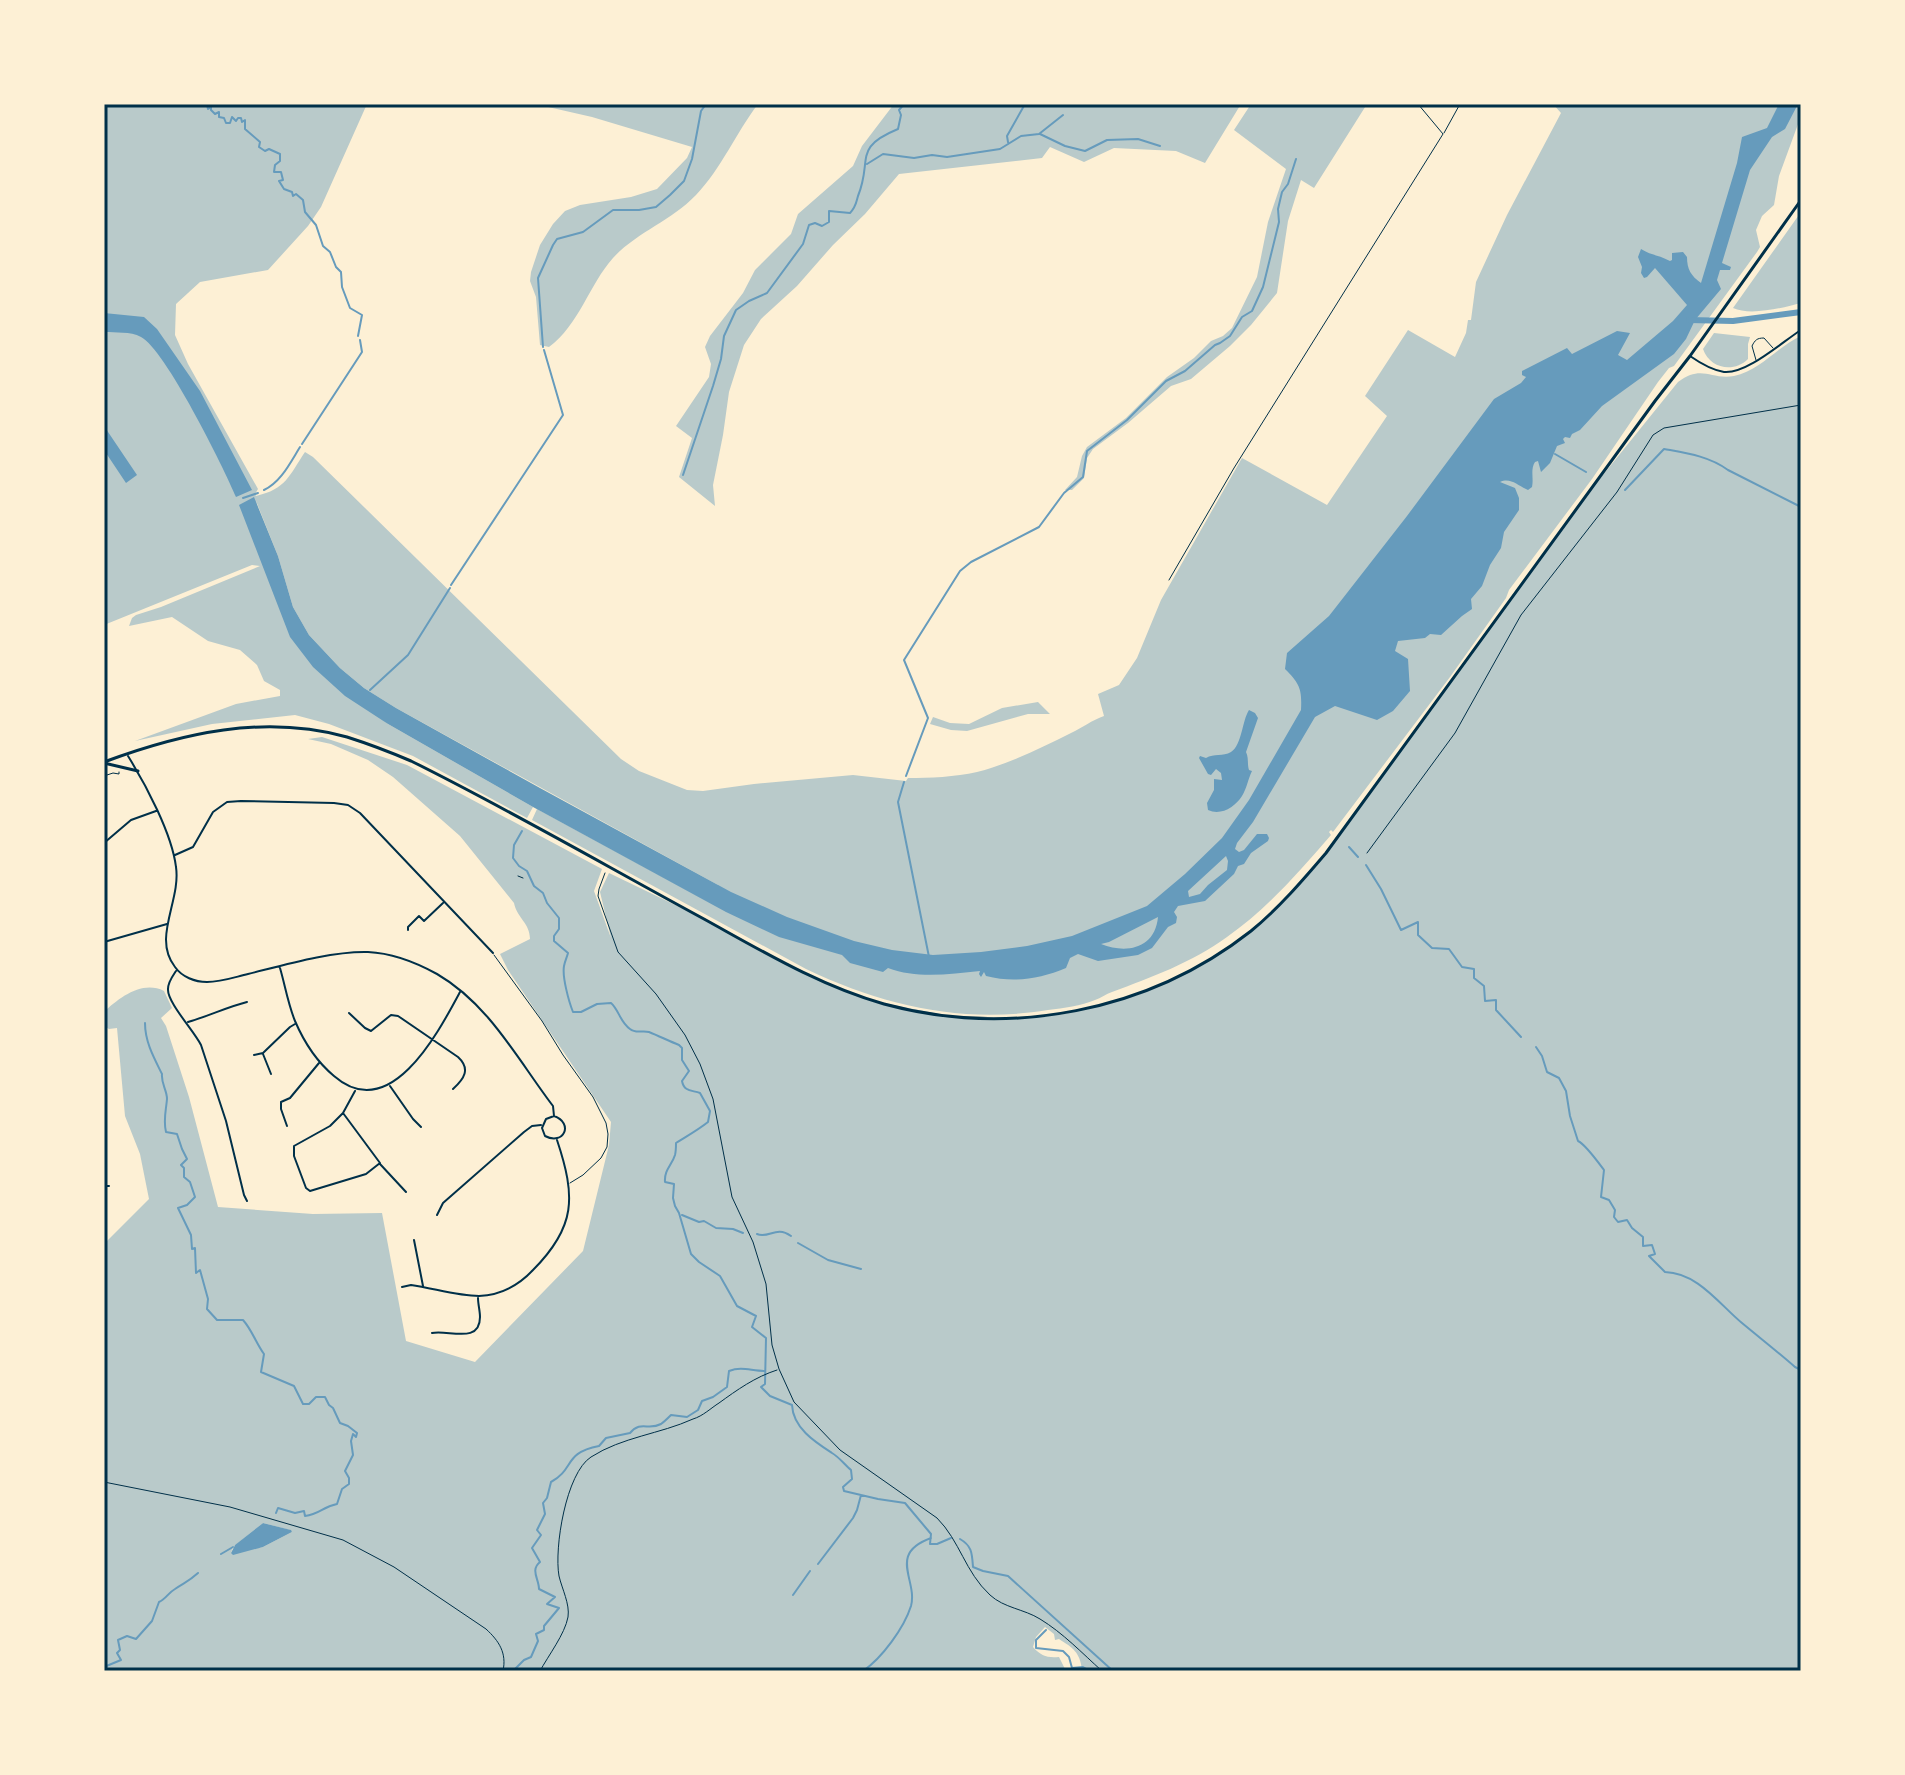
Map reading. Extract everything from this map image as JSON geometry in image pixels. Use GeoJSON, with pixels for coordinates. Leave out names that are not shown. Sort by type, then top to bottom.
{"type":"FeatureCollection","features":[{"type":"Feature","properties":{"kind":"main road"},"geometry":{"type":"LineString","coordinates":[[104,763],[183,737],[229,729],[275,726],[326,732],[411,761],[799,970],[859,995],[917,1012],[989,1019],[1064,1013],[1138,994],[1209,959],[1251,931],[1289,896],[1326,853],[1801,200]]}},
{"type":"Feature","properties":{"kind":"main road"},"geometry":{"type":"LineString","coordinates":[[104,763],[138,771]]}},
{"type":"Feature","properties":{"kind":"street"},"geometry":{"type":"LineString","coordinates":[[1690,356],[1712,368],[1736,371],[1801,330]]}},
{"type":"Feature","properties":{"kind":"street"},"geometry":{"type":"LineString","coordinates":[[127,754],[157,810],[174,856],[177,889],[166,947],[176,970],[190,979],[218,981],[280,966],[370,952],[423,967],[461,990],[479,1008],[553,1106],[554,1116]]}},
{"type":"Feature","properties":{"kind":"street"},"geometry":{"type":"LineString","coordinates":[[174,856],[193,847],[213,812],[227,802],[342,804],[360,813],[493,953]]}},
{"type":"Feature","properties":{"kind":"street"},"geometry":{"type":"LineString","coordinates":[[104,843],[131,820],[157,810]]}},
{"type":"Feature","properties":{"kind":"street"},"geometry":{"type":"LineString","coordinates":[[408,930],[419,916],[424,921],[444,902]]}},
{"type":"Feature","properties":{"kind":"street"},"geometry":{"type":"LineString","coordinates":[[104,942],[168,924]]}},
{"type":"Feature","properties":{"kind":"street"},"geometry":{"type":"LineString","coordinates":[[280,966],[302,1037],[320,1062],[337,1079],[355,1090],[389,1084],[411,1066],[432,1040],[461,990]]}},
{"type":"Feature","properties":{"kind":"street"},"geometry":{"type":"LineString","coordinates":[[176,970],[168,993],[195,1034],[205,1059],[226,1121],[247,1201]]}},
{"type":"Feature","properties":{"kind":"street"},"geometry":{"type":"LineString","coordinates":[[187,1023],[247,1002]]}},
{"type":"Feature","properties":{"kind":"street"},"geometry":{"type":"LineString","coordinates":[[349,1013],[371,1031],[394,1015],[458,1057],[465,1065],[464,1078],[453,1089]]}},
{"type":"Feature","properties":{"kind":"street"},"geometry":{"type":"LineString","coordinates":[[254,1055],[263,1053],[296,1024]]}},
{"type":"Feature","properties":{"kind":"street"},"geometry":{"type":"LineString","coordinates":[[263,1053],[271,1074]]}},
{"type":"Feature","properties":{"kind":"street"},"geometry":{"type":"LineString","coordinates":[[287,1126],[281,1102],[290,1098],[320,1062]]}},
{"type":"Feature","properties":{"kind":"street"},"geometry":{"type":"LineString","coordinates":[[389,1084],[421,1127]]}},
{"type":"Feature","properties":{"kind":"street"},"geometry":{"type":"LineString","coordinates":[[355,1090],[343,1113],[319,1134],[294,1146],[294,1156],[310,1191],[366,1174],[380,1163]]}},
{"type":"Feature","properties":{"kind":"street"},"geometry":{"type":"LineString","coordinates":[[343,1113],[406,1192]]}},
{"type":"Feature","properties":{"kind":"street"},"geometry":{"type":"LineString","coordinates":[[554,1116],[562,1120],[565,1128],[557,1139],[551,1139],[545,1136],[542,1125],[554,1116]]}},
{"type":"Feature","properties":{"kind":"street"},"geometry":{"type":"LineString","coordinates":[[437,1215],[443,1203],[508,1145],[532,1126],[542,1125]]}},
{"type":"Feature","properties":{"kind":"street"},"geometry":{"type":"LineString","coordinates":[[402,1287],[423,1286],[478,1296],[515,1287],[548,1254],[565,1227],[569,1207],[568,1184],[557,1139]]}},
{"type":"Feature","properties":{"kind":"street"},"geometry":{"type":"LineString","coordinates":[[414,1240],[423,1286]]}},
{"type":"Feature","properties":{"kind":"street"},"geometry":{"type":"LineString","coordinates":[[432,1333],[465,1335],[475,1331],[480,1318],[478,1296]]}},
{"type":"Feature","properties":{"kind":"lane"},"geometry":{"type":"LineString","coordinates":[[1756,360],[1752,346],[1755,340],[1764,338],[1773,348]]}},
{"type":"Feature","properties":{"kind":"lane"},"geometry":{"type":"LineString","coordinates":[[493,953],[593,1097],[606,1123],[607,1147],[601,1158],[568,1184]]}},
{"type":"Feature","properties":{"kind":"path"},"geometry":{"type":"LineString","coordinates":[[1418,104],[1443,134]]}},
{"type":"Feature","properties":{"kind":"path"},"geometry":{"type":"LineString","coordinates":[[1169,580],[1234,468],[1460,104]]}},
{"type":"Feature","properties":{"kind":"path"},"geometry":{"type":"LineString","coordinates":[[1367,853],[1455,733],[1521,615],[1617,492],[1653,435],[1664,428],[1801,405]]}},
{"type":"Feature","properties":{"kind":"path"},"geometry":{"type":"LineString","coordinates":[[104,776],[119,774]]}},
{"type":"Feature","properties":{"kind":"path"},"geometry":{"type":"LineString","coordinates":[[608,867],[598,896],[618,952],[656,994],[685,1035],[713,1099],[732,1197],[753,1242],[766,1284],[772,1345],[794,1402],[840,1450],[937,1518],[948,1529],[970,1573],[990,1595],[1004,1605],[1038,1617],[1064,1635],[1102,1671]]}},
{"type":"Feature","properties":{"kind":"path"},"geometry":{"type":"LineString","coordinates":[[518,876],[523,878]]}},
{"type":"Feature","properties":{"kind":"path"},"geometry":{"type":"LineString","coordinates":[[540,1671],[568,1615],[557,1557],[560,1529],[578,1469],[593,1455],[616,1444],[697,1418],[741,1387],[779,1369]]}},
{"type":"Feature","properties":{"kind":"path"},"geometry":{"type":"LineString","coordinates":[[104,1482],[230,1507],[343,1540],[394,1567],[486,1629],[502,1648],[503,1671]]}},
{"type":"Feature","properties":{"kind":"shaded area"},"geometry":{"type":"Polygon","coordinates":[[[104,104],[367,104],[321,207],[268,270],[200,282],[176,304],[175,335],[188,364],[258,489],[256,496],[280,485],[305,452],[313,457],[621,759],[639,771],[687,790],[703,791],[853,775],[906,781],[908,778],[969,774],[1025,755],[1104,716],[1098,694],[1119,685],[1137,658],[1161,600],[1242,458],[1327,505],[1387,416],[1365,396],[1408,330],[1455,357],[1466,333],[1468,320],[1471,320],[1476,282],[1507,215],[1561,113],[1553,104],[1801,104],[1801,116],[1779,176],[1774,205],[1762,216],[1756,230],[1760,247],[1757,252],[1674,366],[1658,382],[1450,677],[1333,832],[1329,832],[1331,835],[1307,862],[1241,926],[1185,962],[1084,1004],[1016,1014],[985,1015],[924,1009],[835,982],[532,820],[537,809],[709,902],[718,885],[364,688],[309,635],[293,607],[278,556],[256,501],[285,614],[345,690],[388,724],[533,807],[527,818],[413,756],[329,724],[295,715],[212,724],[135,741],[236,704],[280,696],[280,690],[264,681],[257,665],[240,650],[208,641],[172,617],[129,626],[136,615],[260,566],[252,565],[104,625],[104,104]]]}},
{"type":"Feature","properties":{"kind":"shaded area"},"geometry":{"type":"Polygon","coordinates":[[[535,104],[758,104],[705,185],[676,212],[613,258],[568,328],[549,347],[540,345],[536,297],[530,281],[540,245],[553,224],[565,211],[580,205],[631,197],[657,189],[687,158],[692,147],[592,117],[535,104]]]}},
{"type":"Feature","properties":{"kind":"shaded area"},"geometry":{"type":"Polygon","coordinates":[[[894,104],[1241,104],[1205,163],[1176,151],[1114,148],[1084,162],[1050,147],[1042,158],[899,174],[797,286],[761,319],[744,345],[729,392],[713,485],[715,506],[679,477],[692,438],[676,426],[709,377],[711,364],[705,347],[743,293],[755,270],[791,234],[798,214],[853,166],[862,146],[894,104]]]}},
{"type":"Feature","properties":{"kind":"shaded area"},"geometry":{"type":"Polygon","coordinates":[[[1251,104],[1367,104],[1314,188],[1301,180],[1288,221],[1277,293],[1230,346],[1191,379],[1171,386],[1093,449],[1087,458],[1084,478],[1072,490],[1065,490],[1077,477],[1087,447],[1126,418],[1167,377],[1232,328],[1257,277],[1268,222],[1286,169],[1234,130],[1251,104]]]}},
{"type":"Feature","properties":{"kind":"shaded area"},"geometry":{"type":"Polygon","coordinates":[[[1801,212],[1801,303],[1757,311],[1733,308],[1801,212]]]}},
{"type":"Feature","properties":{"kind":"shaded area"},"geometry":{"type":"Polygon","coordinates":[[[1714,333],[1750,337],[1748,359],[1729,367],[1711,361],[1703,349],[1714,333]]]}},
{"type":"Feature","properties":{"kind":"shaded area"},"geometry":{"type":"Polygon","coordinates":[[[1801,336],[1801,1671],[1086,1671],[1082,1670],[1075,1651],[1059,1639],[1055,1640],[1054,1634],[1045,1627],[1036,1637],[1033,1647],[1044,1656],[1059,1657],[1066,1671],[104,1671],[104,1244],[149,1199],[140,1154],[125,1116],[117,1028],[104,1026],[104,1012],[139,989],[164,991],[172,1008],[161,1018],[189,1097],[218,1207],[313,1214],[382,1213],[406,1341],[475,1362],[583,1251],[609,1145],[611,1122],[500,954],[530,939],[514,903],[460,836],[393,777],[368,760],[331,744],[308,739],[322,737],[407,765],[602,869],[594,891],[611,938],[600,892],[609,873],[698,916],[799,971],[883,1003],[954,1017],[1023,1018],[1064,1014],[1138,995],[1211,959],[1251,931],[1287,899],[1326,853],[1590,491],[1678,382],[1700,373],[1726,377],[1743,373],[1761,364],[1801,336]],[[263,1523],[233,1547],[231,1553],[263,1547],[292,1532],[263,1523]]]}},
{"type":"Feature","properties":{"kind":"shaded area"},"geometry":{"type":"Polygon","coordinates":[[[1038,702],[1050,714],[1028,714],[967,731],[930,724],[933,717],[950,723],[969,724],[1002,708],[1038,702]]]}},
{"type":"Feature","properties":{"kind":"water"},"geometry":{"type":"Polygon","coordinates":[[[1779,104],[1798,104],[1785,129],[1772,137],[1750,170],[1722,263],[1731,267],[1730,270],[1720,270],[1717,280],[1721,289],[1695,320],[1686,339],[1674,354],[1602,406],[1570,438],[1565,437],[1565,443],[1557,446],[1550,463],[1541,472],[1538,461],[1535,462],[1532,487],[1528,490],[1511,481],[1500,482],[1515,488],[1519,510],[1504,532],[1501,548],[1482,586],[1471,599],[1472,609],[1441,635],[1430,634],[1425,638],[1398,641],[1395,651],[1408,659],[1410,691],[1393,711],[1377,720],[1335,706],[1315,717],[1235,849],[1239,852],[1244,850],[1257,834],[1267,834],[1268,841],[1251,853],[1244,864],[1238,866],[1234,874],[1205,901],[1178,906],[1174,912],[1176,923],[1168,927],[1152,948],[1138,955],[1098,961],[1078,954],[1070,958],[1066,968],[1046,975],[1017,979],[986,976],[984,972],[981,977],[980,971],[922,975],[888,968],[883,972],[850,963],[842,955],[779,937],[726,912],[533,807],[345,696],[313,667],[290,637],[239,505],[254,497],[278,556],[293,607],[309,635],[364,688],[731,892],[787,917],[854,941],[892,950],[933,955],[981,952],[1072,936],[1147,906],[1222,838],[1249,800],[1301,710],[1299,687],[1285,669],[1287,653],[1329,616],[1494,399],[1521,383],[1526,377],[1522,371],[1567,348],[1572,354],[1617,331],[1630,333],[1618,355],[1627,360],[1687,305],[1655,268],[1644,278],[1638,257],[1641,249],[1670,261],[1672,253],[1683,252],[1690,272],[1701,283],[1742,137],[1767,128],[1779,104]],[[1226,856],[1188,891],[1189,897],[1200,894],[1227,870],[1226,856]],[[1158,917],[1101,944],[1120,948],[1138,946],[1151,936],[1158,917]]]}},
{"type":"Feature","properties":{"kind":"water"},"geometry":{"type":"Polygon","coordinates":[[[104,313],[144,317],[157,329],[200,391],[252,490],[236,497],[193,411],[164,363],[141,337],[104,332],[104,313]]]}},
{"type":"Feature","properties":{"kind":"water"},"geometry":{"type":"Polygon","coordinates":[[[104,426],[137,475],[126,483],[104,450],[104,426]]]}},
{"type":"Feature","properties":{"kind":"water"},"geometry":{"type":"Polygon","coordinates":[[[1249,710],[1258,718],[1246,752],[1249,770],[1252,771],[1239,800],[1232,807],[1213,812],[1208,810],[1207,803],[1214,790],[1214,779],[1222,780],[1221,773],[1216,769],[1211,775],[1208,774],[1199,758],[1225,754],[1235,749],[1249,710]]]}},
{"type":"Feature","properties":{"kind":"water"},"geometry":{"type":"Polygon","coordinates":[[[263,1523],[292,1532],[263,1547],[231,1553],[235,1545],[263,1523]]]}},
{"type":"Feature","properties":{"kind":"waterway"},"geometry":{"type":"LineString","coordinates":[[202,104],[207,105],[208,109],[211,107],[215,114],[219,112],[219,117],[224,118],[226,123],[230,123],[232,117],[236,121],[238,118],[242,122],[245,120],[245,129],[260,142],[259,147],[280,154],[274,172],[281,172],[283,180],[279,181],[284,189],[303,200],[305,212],[316,225],[323,246],[341,272],[342,287],[350,308],[362,315],[358,336]]}},
{"type":"Feature","properties":{"kind":"waterway"},"geometry":{"type":"LineString","coordinates":[[543,347],[538,278],[557,239],[583,232],[613,210],[656,207],[670,195],[684,181],[692,159],[701,111],[706,104]]}},
{"type":"Feature","properties":{"kind":"waterway"},"geometry":{"type":"LineString","coordinates":[[683,475],[721,359],[724,336],[736,310],[767,293],[803,244],[809,225],[815,223],[822,226],[829,222],[829,211],[852,211],[869,149],[874,142],[898,129],[899,110],[904,104]]}},
{"type":"Feature","properties":{"kind":"waterway"},"geometry":{"type":"LineString","coordinates":[[1008,142],[1007,136],[1025,104]]}},
{"type":"Feature","properties":{"kind":"waterway"},"geometry":{"type":"LineString","coordinates":[[867,164],[883,154],[914,158],[932,155],[947,157],[1000,149],[1021,136],[1039,134],[1063,115]]}},
{"type":"Feature","properties":{"kind":"waterway"},"geometry":{"type":"LineString","coordinates":[[1040,134],[1085,151],[1107,140],[1138,139],[1160,146]]}},
{"type":"Feature","properties":{"kind":"waterway"},"geometry":{"type":"LineString","coordinates":[[906,776],[928,718],[904,660],[960,571],[971,562],[1039,527],[1064,493],[1083,477],[1087,451],[1127,420],[1166,381],[1185,371],[1230,336],[1242,317],[1252,311],[1263,287],[1279,222],[1282,192],[1296,159]]}},
{"type":"Feature","properties":{"kind":"waterway"},"geometry":{"type":"LineString","coordinates":[[1689,320],[1733,321],[1801,312]]}},
{"type":"Feature","properties":{"kind":"waterway"},"geometry":{"type":"LineString","coordinates":[[302,444],[362,352],[360,340]]}},
{"type":"Feature","properties":{"kind":"waterway"},"geometry":{"type":"LineString","coordinates":[[451,585],[563,415],[544,350]]}},
{"type":"Feature","properties":{"kind":"waterway"},"geometry":{"type":"LineString","coordinates":[[264,490],[280,477],[300,447]]}},
{"type":"Feature","properties":{"kind":"waterway"},"geometry":{"type":"LineString","coordinates":[[1625,490],[1664,449],[1713,461],[1801,507]]}},
{"type":"Feature","properties":{"kind":"waterway"},"geometry":{"type":"LineString","coordinates":[[1555,454],[1586,472]]}},
{"type":"Feature","properties":{"kind":"waterway"},"geometry":{"type":"LineString","coordinates":[[243,498],[258,493]]}},
{"type":"Feature","properties":{"kind":"waterway"},"geometry":{"type":"LineString","coordinates":[[370,690],[408,655],[450,588]]}},
{"type":"Feature","properties":{"kind":"waterway"},"geometry":{"type":"LineString","coordinates":[[904,782],[898,802],[929,957]]}},
{"type":"Feature","properties":{"kind":"waterway"},"geometry":{"type":"LineString","coordinates":[[522,831],[514,845],[513,858],[527,871],[534,886],[543,893],[559,918],[554,941],[568,953],[564,976],[573,1012],[611,1003],[632,1030],[649,1032],[679,1045],[682,1060],[689,1071],[682,1081],[683,1085],[700,1093],[710,1111],[708,1122],[676,1143],[665,1182],[674,1184],[673,1198],[691,1254],[720,1276],[737,1306],[756,1316],[752,1327],[766,1338],[765,1384],[761,1387],[770,1396],[792,1405],[796,1421],[806,1434],[851,1470],[852,1479],[843,1487],[844,1491],[905,1503],[931,1534],[930,1544],[951,1538]]}},
{"type":"Feature","properties":{"kind":"waterway"},"geometry":{"type":"LineString","coordinates":[[1349,847],[1358,857]]}},
{"type":"Feature","properties":{"kind":"waterway"},"geometry":{"type":"LineString","coordinates":[[1366,865],[1401,930],[1418,922],[1418,935],[1432,948],[1449,949],[1462,967],[1474,969],[1474,978],[1484,986],[1485,1001],[1496,1000],[1496,1010],[1521,1037]]}},
{"type":"Feature","properties":{"kind":"waterway"},"geometry":{"type":"LineString","coordinates":[[145,1023],[148,1043],[162,1074],[167,1096],[166,1132],[177,1134],[187,1159],[181,1165],[195,1197],[178,1208],[191,1235],[192,1249],[195,1248],[196,1273],[200,1270],[208,1299],[207,1309],[217,1320],[243,1320],[264,1354],[261,1372],[294,1386],[303,1404],[309,1404],[316,1397],[325,1397],[340,1423],[357,1433],[356,1437],[353,1434],[353,1455],[345,1471],[349,1484],[342,1489],[337,1504],[305,1516],[304,1511],[295,1513],[278,1508],[276,1513]]}},
{"type":"Feature","properties":{"kind":"waterway"},"geometry":{"type":"LineString","coordinates":[[1536,1047],[1547,1072],[1559,1078],[1566,1091],[1578,1141],[1604,1170],[1601,1197],[1609,1200],[1618,1222],[1627,1220],[1643,1237],[1643,1246],[1652,1245],[1655,1254],[1649,1256],[1665,1272],[1698,1284],[1801,1370]]}},
{"type":"Feature","properties":{"kind":"waterway"},"geometry":{"type":"LineString","coordinates":[[682,1215],[716,1228],[743,1233]]}},
{"type":"Feature","properties":{"kind":"waterway"},"geometry":{"type":"LineString","coordinates":[[757,1234],[781,1232],[791,1236]]}},
{"type":"Feature","properties":{"kind":"waterway"},"geometry":{"type":"LineString","coordinates":[[798,1243],[828,1260],[861,1269]]}},
{"type":"Feature","properties":{"kind":"waterway"},"geometry":{"type":"LineString","coordinates":[[513,1671],[531,1657],[538,1641],[536,1634],[544,1630],[559,1608],[547,1604],[555,1597],[539,1589],[535,1571],[540,1562],[532,1548],[541,1535],[537,1530],[545,1514],[543,1503],[551,1482],[564,1472],[574,1457],[599,1446],[606,1438],[630,1433],[638,1427],[656,1426],[671,1415],[687,1417],[698,1410],[702,1401],[727,1387],[729,1371],[764,1371]]}},
{"type":"Feature","properties":{"kind":"waterway"},"geometry":{"type":"LineString","coordinates":[[818,1564],[853,1518],[861,1495]]}},
{"type":"Feature","properties":{"kind":"waterway"},"geometry":{"type":"LineString","coordinates":[[863,1671],[885,1651],[903,1624],[912,1596],[907,1560],[918,1544],[931,1538]]}},
{"type":"Feature","properties":{"kind":"waterway"},"geometry":{"type":"LineString","coordinates":[[960,1539],[971,1550],[973,1567],[1008,1576],[1113,1671]]}},
{"type":"Feature","properties":{"kind":"waterway"},"geometry":{"type":"LineString","coordinates":[[221,1554],[233,1547]]}},
{"type":"Feature","properties":{"kind":"waterway"},"geometry":{"type":"LineString","coordinates":[[793,1595],[810,1571]]}},
{"type":"Feature","properties":{"kind":"waterway"},"geometry":{"type":"LineString","coordinates":[[104,1667],[121,1660],[117,1653],[120,1650],[118,1640],[127,1636],[136,1639],[152,1621],[159,1602],[198,1573]]}},
{"type":"Feature","properties":{"kind":"waterway"},"geometry":{"type":"LineString","coordinates":[[1046,1630],[1036,1640],[1036,1648],[1063,1651],[1069,1657],[1072,1668],[1083,1667],[1090,1671]]}}]}
